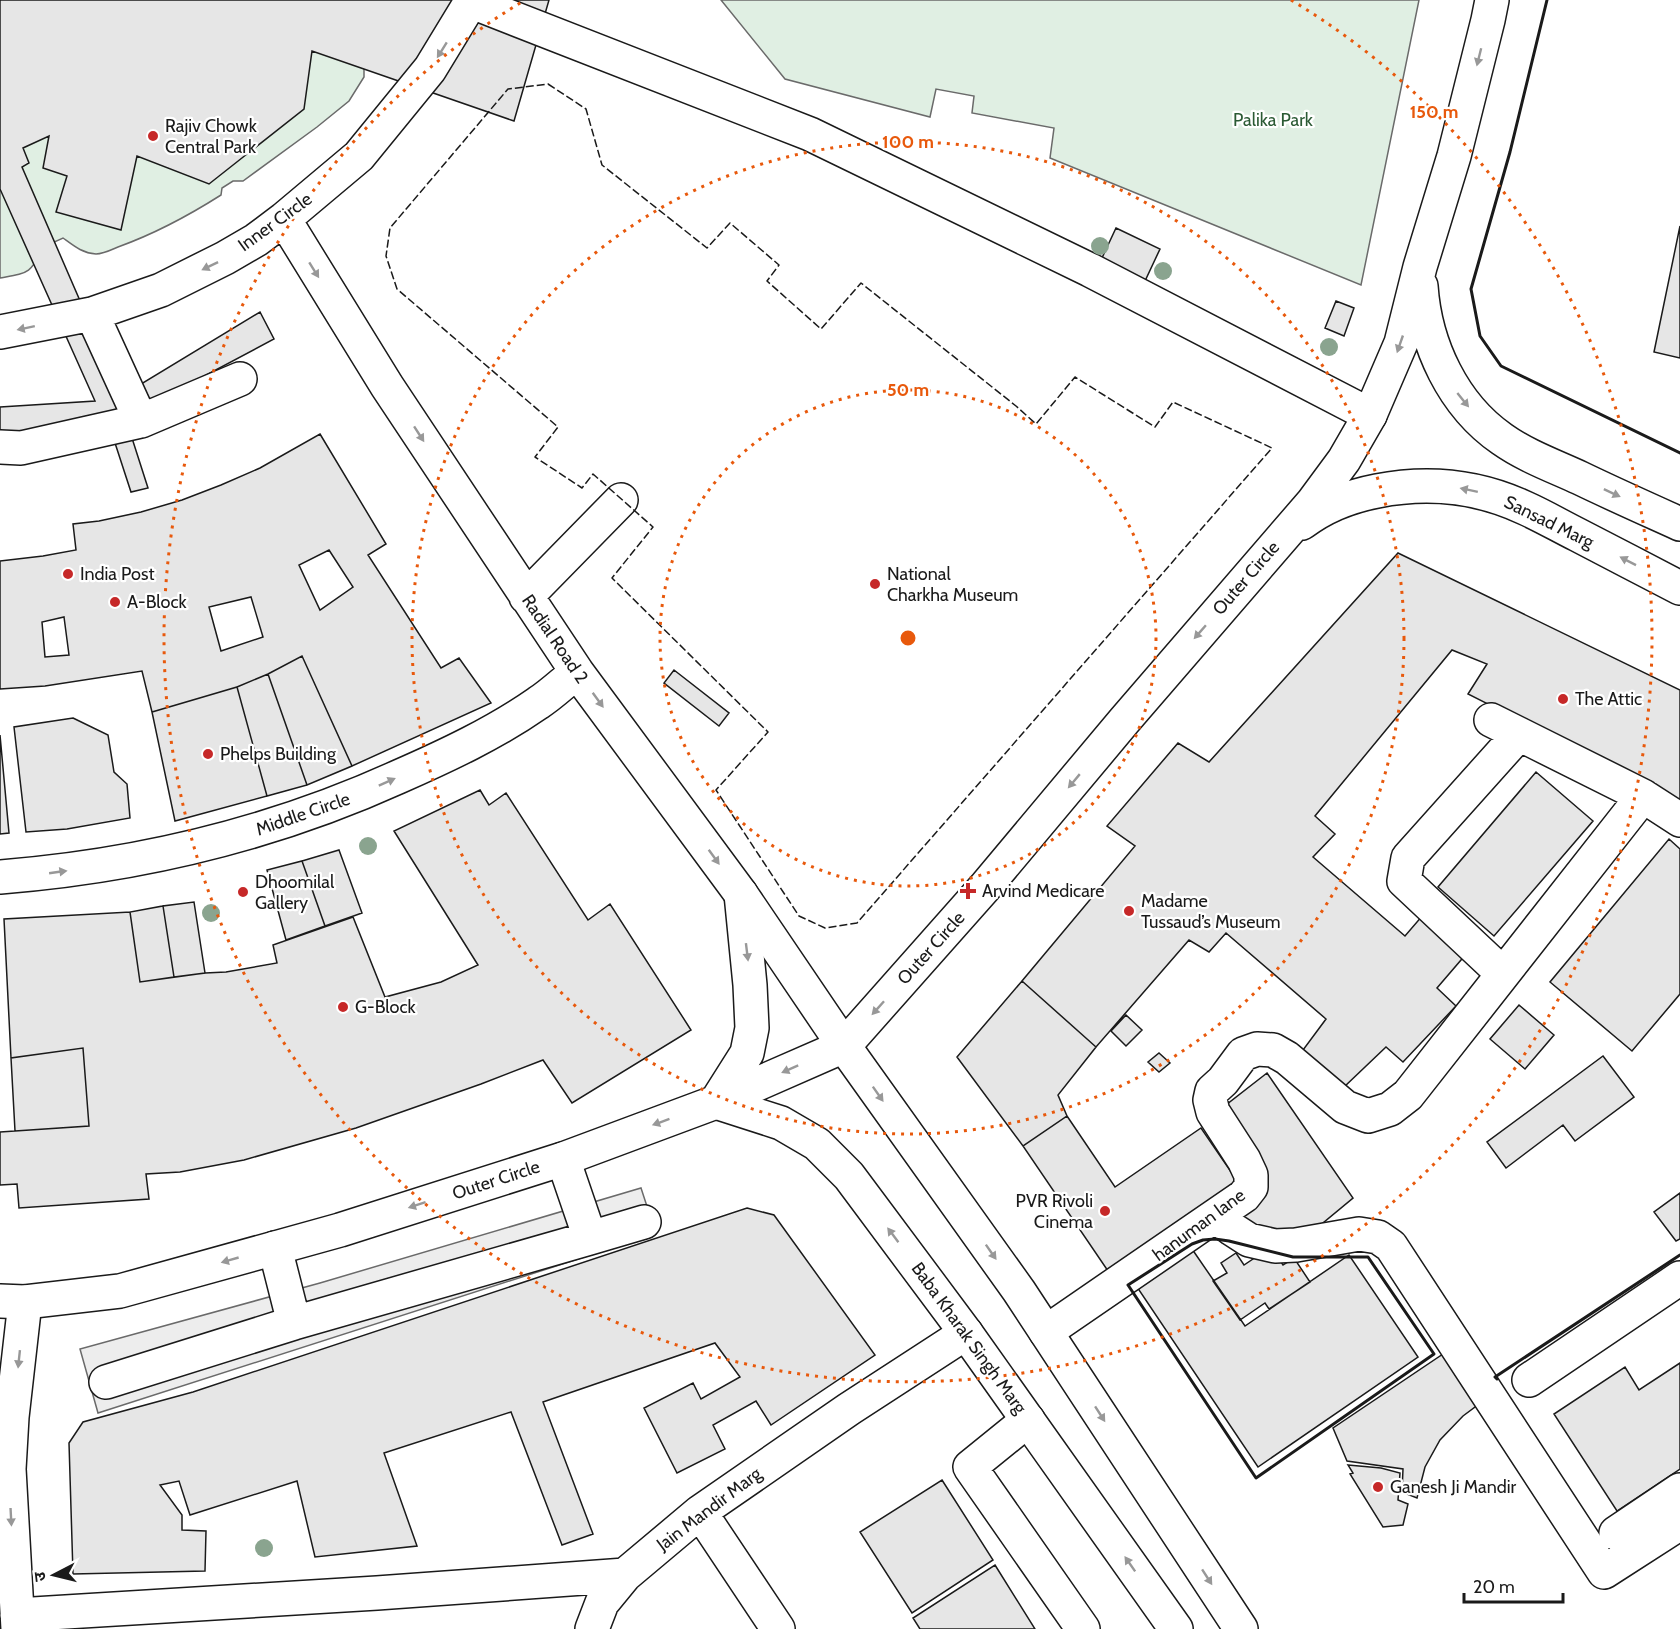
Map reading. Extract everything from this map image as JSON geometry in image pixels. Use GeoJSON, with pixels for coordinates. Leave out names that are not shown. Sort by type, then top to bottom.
{"type":"FeatureCollection","features":[{"type":"Feature","properties":{"kind":"street","name":"Outer Circle"},"geometry":{"type":"LineString","coordinates":[[13,1302],[120,1291],[340,1230],[563,1159],[716,1102],[844,1046],[985,887],[1124,721],[1313,502],[1344,460],[1370,415],[1401,343],[1420,267],[1454,156],[1492,0]]}},
{"type":"Feature","properties":{"kind":"street"},"geometry":{"type":"LineString","coordinates":[[472,1],[810,134],[1090,270],[1370,415]]}},
{"type":"Feature","properties":{"kind":"street","name":"Inner Circle"},"geometry":{"type":"LineString","coordinates":[[0,332],[92,314],[161,290],[256,240],[359,156],[430,69],[472,1]]}},
{"type":"Feature","properties":{"kind":"street","name":"Radial Road 2"},"geometry":{"type":"LineString","coordinates":[[284,219],[383,379],[526,597],[577,672],[741,894],[844,1046]]}},
{"type":"Feature","properties":{"kind":"street"},"geometry":{"type":"LineString","coordinates":[[1420,267],[1422,299],[1428,332],[1440,363],[1456,391],[1476,417],[1521,451],[1680,524]]}},
{"type":"Feature","properties":{"kind":"street"},"geometry":{"type":"LineString","coordinates":[[92,314],[141,421]]}},
{"type":"Feature","properties":{"kind":"street"},"geometry":{"type":"LineString","coordinates":[[0,447],[21,448],[141,421],[240,379]]}},
{"type":"Feature","properties":{"kind":"street"},"geometry":{"type":"LineString","coordinates":[[1501,498],[1521,451]]}},
{"type":"Feature","properties":{"kind":"street","name":"Sansad Marg"},"geometry":{"type":"LineString","coordinates":[[1279,540],[1305,520],[1334,505],[1364,494],[1429,485],[1462,488],[1501,498],[1524,507],[1680,588]]}},
{"type":"Feature","properties":{"kind":"street"},"geometry":{"type":"LineString","coordinates":[[526,597],[621,500]]}},
{"type":"Feature","properties":{"kind":"street","name":"Middle Circle"},"geometry":{"type":"LineString","coordinates":[[0,877],[45,874],[111,865],[239,836],[302,816],[364,793],[424,766],[494,730],[539,702],[577,672]]}},
{"type":"Feature","properties":{"kind":"street"},"geometry":{"type":"LineString","coordinates":[[1643,796],[1503,974],[1404,881],[1408,858],[1505,727],[1643,796],[1680,820]]}},
{"type":"Feature","properties":{"kind":"street"},"geometry":{"type":"LineString","coordinates":[[716,1102],[747,1053],[752,1028],[741,894]]}},
{"type":"Feature","properties":{"kind":"street","name":"hanuman lane"},"geometry":{"type":"LineString","coordinates":[[1046,1332],[1244,1196],[1251,1187],[1251,1175],[1244,1160],[1213,1112],[1210,1100],[1212,1091],[1223,1081],[1243,1054],[1257,1049],[1273,1050],[1287,1058],[1345,1107],[1368,1116],[1390,1109],[1408,1095],[1503,974]]}},
{"type":"Feature","properties":{"kind":"street"},"geometry":{"type":"LineString","coordinates":[[844,1046],[1019,1291],[1241,1629]]}},
{"type":"Feature","properties":{"kind":"street","name":"Baba Kharak Singh Marg"},"geometry":{"type":"LineString","coordinates":[[716,1102],[782,1123],[817,1144],[849,1176],[966,1333],[1176,1629]]}},
{"type":"Feature","properties":{"kind":"street"},"geometry":{"type":"LineString","coordinates":[[563,1159],[590,1238]]}},
{"type":"Feature","properties":{"kind":"street"},"geometry":{"type":"LineString","coordinates":[[1215,1216],[1250,1240],[1275,1246],[1296,1245],[1359,1234],[1378,1237],[1391,1246],[1604,1572],[1680,1523]]}},
{"type":"Feature","properties":{"kind":"street"},"geometry":{"type":"LineString","coordinates":[[106,1382],[294,1323],[644,1222]]}},
{"type":"Feature","properties":{"kind":"street"},"geometry":{"type":"LineString","coordinates":[[275,1248],[294,1323]]}},
{"type":"Feature","properties":{"kind":"street"},"geometry":{"type":"LineString","coordinates":[[1528,1380],[1680,1278]]}},
{"type":"Feature","properties":{"kind":"street"},"geometry":{"type":"LineString","coordinates":[[13,1302],[7,1572],[18,1622],[625,1575]]}},
{"type":"Feature","properties":{"kind":"street","name":"Jain Mandir Marg"},"geometry":{"type":"LineString","coordinates":[[592,1629],[602,1603],[625,1575],[700,1512],[849,1409],[966,1333]]}},
{"type":"Feature","properties":{"kind":"street"},"geometry":{"type":"LineString","coordinates":[[1028,1420],[970,1467],[1083,1629]]}},
{"type":"Feature","properties":{"kind":"street"},"geometry":{"type":"LineString","coordinates":[[1616,1533],[1680,1490]]}},
{"type":"Feature","properties":{"kind":"street"},"geometry":{"type":"LineString","coordinates":[[700,1512],[778,1629]]}},
{"type":"Feature","properties":{"kind":"green space","name":"Rajiv Chowk Central Park"},"geometry":{"type":"Polygon","coordinates":[[[0,0],[409,0],[364,67],[364,77],[349,101],[243,181],[233,181],[222,188],[221,195],[196,210],[110,251],[99,254],[86,252],[63,238],[43,247],[28,271],[0,278],[0,0]]]}},
{"type":"Feature","properties":{"kind":"green space","name":"Palika Park"},"geometry":{"type":"Polygon","coordinates":[[[721,0],[1419,0],[1361,285],[1050,158],[1054,128],[972,113],[974,96],[936,89],[930,117],[785,79],[721,0]]]}},
{"type":"Feature","properties":{"kind":"shaded area"},"geometry":{"type":"Polygon","coordinates":[[[641,1188],[656,1234],[98,1413],[80,1349],[320,1283],[641,1188]]]}},
{"type":"Feature","properties":{"kind":"building","name":"Rajiv Chowk Central Park"},"geometry":{"type":"Polygon","coordinates":[[[0,0],[549,0],[514,121],[312,51],[304,109],[209,184],[137,156],[121,230],[56,212],[67,176],[43,168],[49,136],[23,148],[29,163],[22,167],[117,386],[133,389],[260,312],[274,339],[142,409],[131,435],[148,488],[131,492],[115,443],[0,434],[0,407],[95,401],[0,189],[0,0]]]}},
{"type":"Feature","properties":{"kind":"building"},"geometry":{"type":"Polygon","coordinates":[[[1680,226],[1680,358],[1654,352],[1680,226]]]}},
{"type":"Feature","properties":{"kind":"building"},"geometry":{"type":"Polygon","coordinates":[[[1116,228],[1160,249],[1145,281],[1101,260],[1116,228]]]}},
{"type":"Feature","properties":{"kind":"building"},"geometry":{"type":"Polygon","coordinates":[[[1336,301],[1354,308],[1344,336],[1325,328],[1336,301]]]}},
{"type":"Feature","properties":{"kind":"building","name":"A-Block"},"geometry":{"type":"Polygon","coordinates":[[[320,434],[386,544],[368,555],[441,668],[459,658],[491,703],[352,766],[302,656],[237,687],[152,712],[142,671],[45,686],[0,689],[0,561],[76,550],[73,524],[141,512],[182,500],[260,468],[320,434]],[[329,550],[299,565],[320,610],[353,587],[329,550]],[[251,597],[209,607],[221,651],[263,637],[251,597]],[[64,617],[42,622],[45,657],[69,655],[64,617]]]}},
{"type":"Feature","properties":{"kind":"building"},"geometry":{"type":"Polygon","coordinates":[[[1398,553],[1680,690],[1680,801],[1468,694],[1487,664],[1452,650],[1315,816],[1335,834],[1313,857],[1405,936],[1423,915],[1467,953],[1437,988],[1456,1006],[1403,1062],[1386,1047],[1344,1087],[1300,1054],[1326,1019],[1226,933],[1209,952],[1189,940],[1096,1047],[1022,981],[1135,846],[1107,826],[1178,743],[1209,762],[1398,553]]]}},
{"type":"Feature","properties":{"kind":"building"},"geometry":{"type":"Polygon","coordinates":[[[302,656],[352,766],[307,785],[268,674],[302,656]]]}},
{"type":"Feature","properties":{"kind":"building"},"geometry":{"type":"Polygon","coordinates":[[[674,670],[729,713],[719,726],[664,683],[674,670]]]}},
{"type":"Feature","properties":{"kind":"building"},"geometry":{"type":"Polygon","coordinates":[[[268,674],[307,785],[267,796],[237,687],[268,674]]]}},
{"type":"Feature","properties":{"kind":"building","name":"Phelps Building"},"geometry":{"type":"Polygon","coordinates":[[[237,687],[267,796],[175,821],[152,712],[237,687]]]}},
{"type":"Feature","properties":{"kind":"building"},"geometry":{"type":"Polygon","coordinates":[[[73,718],[108,735],[114,772],[127,784],[130,818],[67,829],[26,832],[14,727],[73,718]]]}},
{"type":"Feature","properties":{"kind":"building"},"geometry":{"type":"Polygon","coordinates":[[[0,735],[9,833],[0,834],[0,735]]]}},
{"type":"Feature","properties":{"kind":"building"},"geometry":{"type":"Polygon","coordinates":[[[1536,772],[1593,821],[1494,936],[1438,887],[1536,772]]]}},
{"type":"Feature","properties":{"kind":"building","name":"G-Block"},"geometry":{"type":"Polygon","coordinates":[[[480,790],[489,805],[506,793],[588,920],[610,904],[691,1030],[572,1103],[543,1060],[356,1128],[244,1160],[180,1172],[146,1174],[149,1199],[19,1208],[17,1184],[0,1185],[0,1132],[89,1126],[83,1048],[11,1058],[4,919],[130,912],[140,982],[226,972],[277,963],[273,945],[353,917],[385,997],[441,982],[478,965],[394,831],[480,790]]]}},
{"type":"Feature","properties":{"kind":"building"},"geometry":{"type":"Polygon","coordinates":[[[1669,839],[1680,849],[1680,994],[1632,1051],[1550,982],[1669,839]]]}},
{"type":"Feature","properties":{"kind":"building"},"geometry":{"type":"Polygon","coordinates":[[[339,850],[362,913],[325,926],[302,861],[339,850]]]}},
{"type":"Feature","properties":{"kind":"building"},"geometry":{"type":"Polygon","coordinates":[[[302,861],[325,926],[286,940],[267,870],[302,861]]]}},
{"type":"Feature","properties":{"kind":"building"},"geometry":{"type":"Polygon","coordinates":[[[194,902],[205,973],[174,977],[163,906],[194,902]]]}},
{"type":"Feature","properties":{"kind":"building"},"geometry":{"type":"Polygon","coordinates":[[[163,906],[174,977],[140,982],[130,912],[163,906]]]}},
{"type":"Feature","properties":{"kind":"building"},"geometry":{"type":"Polygon","coordinates":[[[1022,981],[1096,1047],[1058,1095],[1067,1116],[1023,1146],[957,1057],[1022,981]]]}},
{"type":"Feature","properties":{"kind":"building"},"geometry":{"type":"Polygon","coordinates":[[[1519,1005],[1554,1035],[1525,1069],[1490,1039],[1519,1005]]]}},
{"type":"Feature","properties":{"kind":"building"},"geometry":{"type":"Polygon","coordinates":[[[1126,1015],[1142,1030],[1126,1046],[1111,1031],[1126,1015]]]}},
{"type":"Feature","properties":{"kind":"building"},"geometry":{"type":"Polygon","coordinates":[[[83,1048],[89,1126],[15,1131],[11,1058],[83,1048]]]}},
{"type":"Feature","properties":{"kind":"building"},"geometry":{"type":"Polygon","coordinates":[[[1159,1053],[1170,1063],[1159,1072],[1148,1062],[1159,1053]]]}},
{"type":"Feature","properties":{"kind":"building"},"geometry":{"type":"Polygon","coordinates":[[[1603,1056],[1634,1097],[1575,1141],[1563,1125],[1506,1168],[1487,1142],[1603,1056]]]}},
{"type":"Feature","properties":{"kind":"building"},"geometry":{"type":"Polygon","coordinates":[[[1267,1073],[1353,1198],[1318,1227],[1265,1238],[1223,1207],[1261,1173],[1217,1112],[1267,1073]]]}},
{"type":"Feature","properties":{"kind":"building"},"geometry":{"type":"Polygon","coordinates":[[[1067,1116],[1115,1187],[1201,1128],[1238,1182],[1108,1271],[1023,1146],[1067,1116]]]}},
{"type":"Feature","properties":{"kind":"building"},"geometry":{"type":"Polygon","coordinates":[[[1680,1193],[1680,1239],[1676,1241],[1654,1212],[1680,1193]]]}},
{"type":"Feature","properties":{"kind":"building"},"geometry":{"type":"Polygon","coordinates":[[[747,1208],[774,1215],[875,1355],[771,1425],[756,1401],[713,1425],[725,1449],[677,1473],[644,1408],[693,1383],[701,1399],[740,1377],[715,1343],[543,1402],[593,1534],[562,1545],[511,1412],[384,1453],[417,1546],[315,1557],[297,1481],[190,1515],[179,1481],[160,1485],[182,1515],[182,1530],[206,1531],[205,1571],[73,1574],[69,1443],[83,1422],[193,1392],[747,1208]]]}},
{"type":"Feature","properties":{"kind":"building"},"geometry":{"type":"Polygon","coordinates":[[[1192,1249],[1245,1326],[1349,1255],[1418,1357],[1258,1467],[1137,1287],[1192,1249]]]}},
{"type":"Feature","properties":{"kind":"building"},"geometry":{"type":"Polygon","coordinates":[[[1265,1251],[1275,1253],[1283,1265],[1294,1258],[1310,1282],[1269,1309],[1265,1303],[1240,1320],[1213,1281],[1227,1273],[1221,1263],[1236,1253],[1244,1265],[1265,1251]]]}},
{"type":"Feature","properties":{"kind":"building"},"geometry":{"type":"Polygon","coordinates":[[[1449,1350],[1483,1401],[1463,1416],[1440,1440],[1425,1467],[1417,1498],[1402,1492],[1403,1469],[1347,1461],[1333,1428],[1449,1350]]]}},
{"type":"Feature","properties":{"kind":"building"},"geometry":{"type":"Polygon","coordinates":[[[1680,1363],[1680,1469],[1617,1511],[1554,1414],[1625,1367],[1639,1390],[1680,1363]]]}},
{"type":"Feature","properties":{"kind":"building","name":"Ganesh Ji Mandir"},"geometry":{"type":"Polygon","coordinates":[[[1348,1465],[1381,1468],[1400,1473],[1398,1500],[1408,1504],[1403,1525],[1383,1527],[1350,1474],[1353,1473],[1348,1465]]]}},
{"type":"Feature","properties":{"kind":"building"},"geometry":{"type":"Polygon","coordinates":[[[942,1480],[993,1560],[912,1613],[860,1532],[942,1480]]]}},
{"type":"Feature","properties":{"kind":"building"},"geometry":{"type":"Polygon","coordinates":[[[995,1565],[1035,1629],[920,1629],[913,1618],[995,1565]]]}},
{"type":"Feature","properties":{"kind":"fence"},"geometry":{"type":"LineString","coordinates":[[548,84],[586,109],[602,165],[707,248],[730,223],[779,265],[767,281],[821,329],[861,283],[1036,424],[1075,377],[1155,427],[1173,402],[1272,448],[857,923],[825,928],[799,916],[716,790],[768,732],[612,578],[653,527],[593,474],[582,488],[535,457],[558,427],[397,289],[386,256],[390,228],[508,89],[548,84]]}},
{"type":"Feature","properties":{"kind":"wall"},"geometry":{"type":"LineString","coordinates":[[1547,0],[1510,152],[1471,289],[1480,336],[1501,366],[1680,453]]}},
{"type":"Feature","properties":{"kind":"wall"},"geometry":{"type":"LineString","coordinates":[[1215,1239],[1293,1257],[1368,1257],[1434,1354],[1256,1478],[1128,1285],[1192,1244],[1215,1239]]}},
{"type":"Feature","properties":{"kind":"wall"},"geometry":{"type":"LineString","coordinates":[[1497,1379],[1495,1377],[1680,1255]]}},
{"type":"Feature","properties":{"kind":"place","name":"Rajiv Chowk Central Park"},"geometry":{"type":"Point","coordinates":[153,136]}},
{"type":"Feature","properties":{"kind":"place","name":"India Post"},"geometry":{"type":"Point","coordinates":[68,574]}},
{"type":"Feature","properties":{"kind":"place","name":"National Charkha Museum"},"geometry":{"type":"Point","coordinates":[875,584]}},
{"type":"Feature","properties":{"kind":"place","name":"A-Block"},"geometry":{"type":"Point","coordinates":[115,602]}},
{"type":"Feature","properties":{"kind":"place","name":"The Attic"},"geometry":{"type":"Point","coordinates":[1563,699]}},
{"type":"Feature","properties":{"kind":"place","name":"Phelps Building"},"geometry":{"type":"Point","coordinates":[208,754]}},
{"type":"Feature","properties":{"kind":"place","name":"Arvind Medicare"},"geometry":{"type":"Point","coordinates":[968,891]}},
{"type":"Feature","properties":{"kind":"place","name":"Dhoomilal Gallery"},"geometry":{"type":"Point","coordinates":[243,892]}},
{"type":"Feature","properties":{"kind":"place","name":"Madame Tussaud’s Museum"},"geometry":{"type":"Point","coordinates":[1129,911]}},
{"type":"Feature","properties":{"kind":"place","name":"G-Block"},"geometry":{"type":"Point","coordinates":[343,1007]}},
{"type":"Feature","properties":{"kind":"place","name":"PVR Rivoli Cinema"},"geometry":{"type":"Point","coordinates":[1105,1211]}},
{"type":"Feature","properties":{"kind":"place","name":"Ganesh Ji Mandir"},"geometry":{"type":"Point","coordinates":[1378,1487]}}]}
